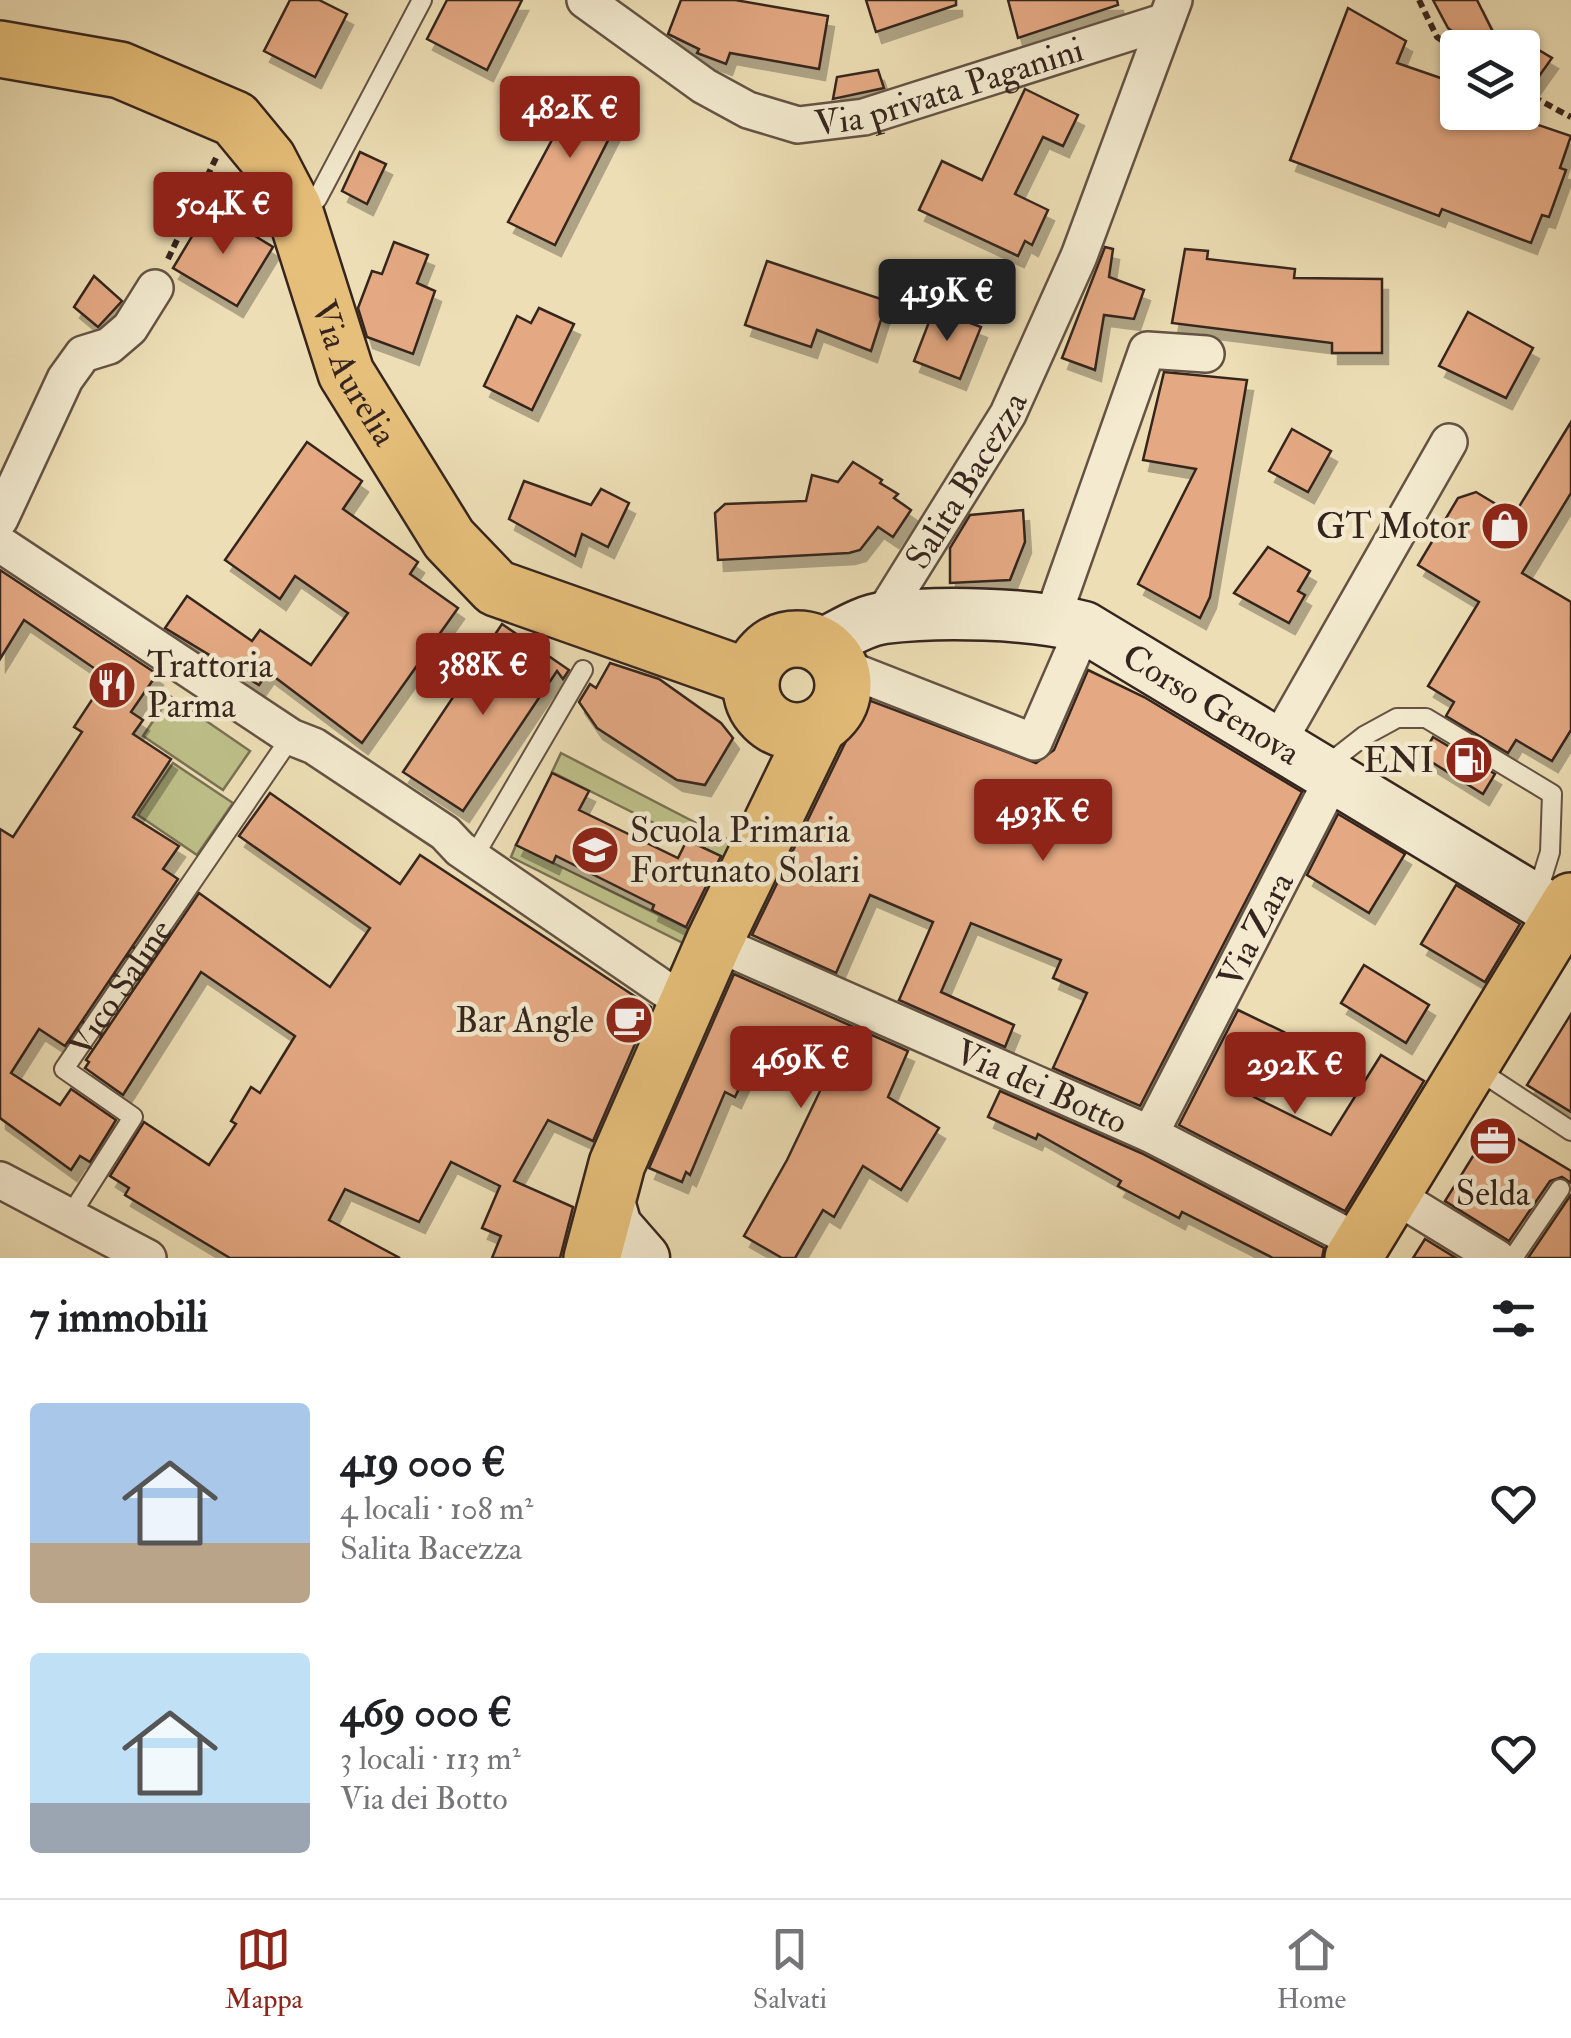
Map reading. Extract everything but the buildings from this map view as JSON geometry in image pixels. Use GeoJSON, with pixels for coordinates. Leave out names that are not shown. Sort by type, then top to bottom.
{"type":"FeatureCollection","features":[{"type":"Feature","properties":{"kind":"main road","name":"Via Aurelia"},"geometry":{"type":"LineString","coordinates":[[0,49],[120,70],[235,120],[268,158],[294,209],[346,374],[424,500],[474,568],[496,588],[751,678]]}},
{"type":"Feature","properties":{"kind":"main road"},"geometry":{"type":"LineString","coordinates":[[830,655],[881,618],[1068,623]]}},
{"type":"Feature","properties":{"kind":"main road","name":"Corso Genova"},"geometry":{"type":"LineString","coordinates":[[1068,623],[1560,909]]}},
{"type":"Feature","properties":{"kind":"main road"},"geometry":{"type":"LineString","coordinates":[[611,1237],[686,1004],[818,727],[838,708],[843,694],[830,655],[806,639],[777,643],[756,664],[751,678],[752,695],[770,723],[802,732],[818,727]]}},
{"type":"Feature","properties":{"kind":"main road"},"geometry":{"type":"LineString","coordinates":[[1357,1251],[1560,909]]}},
{"type":"Feature","properties":{"kind":"street","name":"Via privata Paganini"},"geometry":{"type":"LineString","coordinates":[[585,0],[704,86],[748,110],[798,125],[864,117],[1170,10]]}},
{"type":"Feature","properties":{"kind":"street","name":"Salita Bacezza"},"geometry":{"type":"LineString","coordinates":[[881,618],[1008,414],[1079,256],[1170,10]]}},
{"type":"Feature","properties":{"kind":"street"},"geometry":{"type":"LineString","coordinates":[[0,519],[65,379],[83,354],[109,346],[130,328],[155,288]]}},
{"type":"Feature","properties":{"kind":"street"},"geometry":{"type":"LineString","coordinates":[[830,655],[1034,742],[1147,350],[1206,354]]}},
{"type":"Feature","properties":{"kind":"street"},"geometry":{"type":"LineString","coordinates":[[1278,742],[1449,442]]}},
{"type":"Feature","properties":{"kind":"street"},"geometry":{"type":"LineString","coordinates":[[0,544],[291,737],[331,757],[445,833],[467,854],[686,1004]]}},
{"type":"Feature","properties":{"kind":"street","name":"Via Zara"},"geometry":{"type":"LineString","coordinates":[[1150,1134],[1328,772]]}},
{"type":"Feature","properties":{"kind":"street","name":"Via dei Botto"},"geometry":{"type":"LineString","coordinates":[[714,942],[1150,1134],[1357,1251]]}},
{"type":"Feature","properties":{"kind":"street"},"geometry":{"type":"LineString","coordinates":[[0,1180],[148,1258]]}},
{"type":"Feature","properties":{"kind":"street"},"geometry":{"type":"LineString","coordinates":[[1391,1193],[1496,1258]]}},
{"type":"Feature","properties":{"kind":"lane"},"geometry":{"type":"LineString","coordinates":[[294,209],[316,199],[422,0]]}},
{"type":"Feature","properties":{"kind":"lane"},"geometry":{"type":"LineString","coordinates":[[467,854],[583,670]]}},
{"type":"Feature","properties":{"kind":"lane"},"geometry":{"type":"LineString","coordinates":[[1328,772],[1364,736],[1397,718],[1426,718],[1552,794],[1550,852],[1560,909]]}},
{"type":"Feature","properties":{"kind":"lane","name":"Vico Saline"},"geometry":{"type":"LineString","coordinates":[[70,1216],[134,1117],[64,1068],[291,737]]}},
{"type":"Feature","properties":{"kind":"lane"},"geometry":{"type":"LineString","coordinates":[[1470,1065],[1571,1131]]}},
{"type":"Feature","properties":{"kind":"lane"},"geometry":{"type":"LineString","coordinates":[[1513,1258],[1560,1189]]}},
{"type":"Feature","properties":{"kind":"path"},"geometry":{"type":"LineString","coordinates":[[1418,0],[1440,39]]}},
{"type":"Feature","properties":{"kind":"path"},"geometry":{"type":"LineString","coordinates":[[1540,100],[1571,116]]}},
{"type":"Feature","properties":{"kind":"path"},"geometry":{"type":"LineString","coordinates":[[155,288],[235,120]]}},
{"type":"Feature","properties":{"kind":"green space"},"geometry":{"type":"Polygon","coordinates":[[[170,696],[250,751],[223,790],[143,736],[170,696]]]}},
{"type":"Feature","properties":{"kind":"green space"},"geometry":{"type":"Polygon","coordinates":[[[561,753],[731,841],[724,858],[552,772],[561,753]]]}},
{"type":"Feature","properties":{"kind":"green space"},"geometry":{"type":"Polygon","coordinates":[[[173,763],[233,803],[197,855],[138,815],[173,763]]]}},
{"type":"Feature","properties":{"kind":"green space"},"geometry":{"type":"Polygon","coordinates":[[[516,845],[689,929],[683,943],[511,857],[516,845]]]}},
{"type":"Feature","properties":{"kind":"place","name":"GT Motor"},"geometry":{"type":"Point","coordinates":[1505,526]}},
{"type":"Feature","properties":{"kind":"place","name":"Trattoria Parma"},"geometry":{"type":"Point","coordinates":[112,685]}},
{"type":"Feature","properties":{"kind":"place","name":"ENI"},"geometry":{"type":"Point","coordinates":[1469,760]}},
{"type":"Feature","properties":{"kind":"place","name":"Scuola Primaria Fortunato Solari"},"geometry":{"type":"Point","coordinates":[595,850]}},
{"type":"Feature","properties":{"kind":"place","name":"Bar Angle"},"geometry":{"type":"Point","coordinates":[629,1020]}},
{"type":"Feature","properties":{"kind":"place","name":"Selda"},"geometry":{"type":"Point","coordinates":[1493,1141]}}]}
